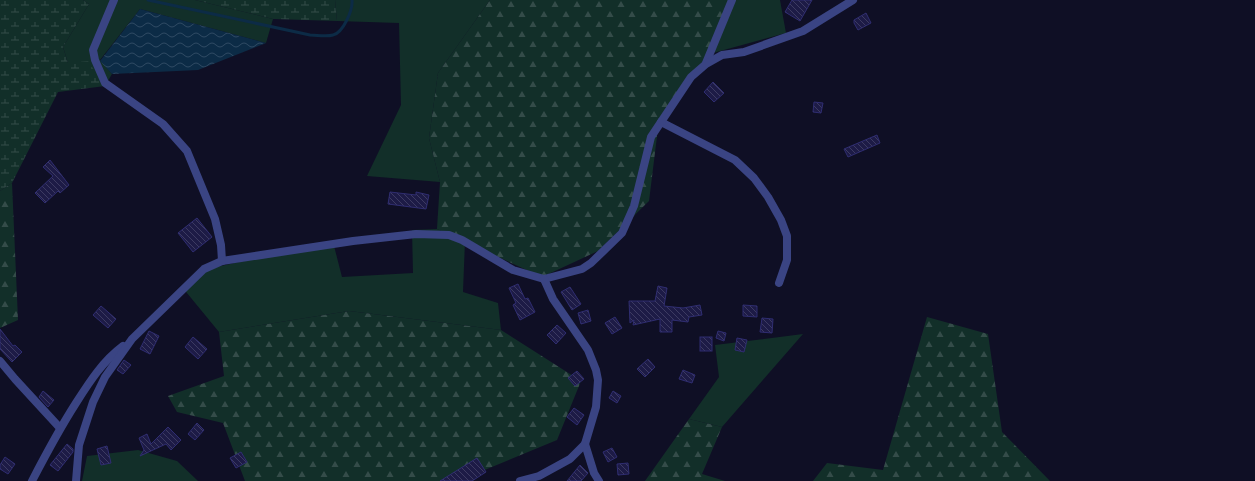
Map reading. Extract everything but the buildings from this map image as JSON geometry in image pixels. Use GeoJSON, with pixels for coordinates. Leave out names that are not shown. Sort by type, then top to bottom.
{"type":"FeatureCollection","features":[{"type":"Feature","properties":{"kind":"street"},"geometry":{"type":"LineString","coordinates":[[706,64],[732,0]]}},
{"type":"Feature","properties":{"kind":"street"},"geometry":{"type":"LineString","coordinates":[[32,481],[60,428],[92,376],[102,364],[132,339],[204,269],[222,261],[353,241],[416,234],[449,235],[462,240],[513,270],[544,280],[582,269],[591,263],[622,233],[634,206],[651,136],[691,77],[706,64],[722,55],[744,52],[803,31],[853,0]]}},
{"type":"Feature","properties":{"kind":"street"},"geometry":{"type":"LineString","coordinates":[[114,1],[93,50],[95,60],[105,83],[163,124],[187,151],[215,219],[221,245],[222,261]]}},
{"type":"Feature","properties":{"kind":"street"},"geometry":{"type":"LineString","coordinates":[[661,122],[735,160],[754,178],[768,197],[782,220],[787,236],[787,260],[779,283]]}},
{"type":"Feature","properties":{"kind":"street"},"geometry":{"type":"LineString","coordinates":[[520,481],[539,476],[570,459],[585,444],[596,407],[598,380],[596,370],[588,350],[553,298],[544,280]]}},
{"type":"Feature","properties":{"kind":"street"},"geometry":{"type":"LineString","coordinates":[[76,481],[79,445],[92,402],[105,377],[132,339]]}},
{"type":"Feature","properties":{"kind":"street"},"geometry":{"type":"LineString","coordinates":[[0,361],[60,428]]}},
{"type":"Feature","properties":{"kind":"street"},"geometry":{"type":"LineString","coordinates":[[585,444],[589,460],[598,481]]}},
{"type":"Feature","properties":{"kind":"green space"},"geometry":{"type":"Polygon","coordinates":[[[0,0],[83,0],[89,4],[63,47],[68,63],[88,61],[105,86],[58,92],[12,183],[0,191],[0,0]]]}},
{"type":"Feature","properties":{"kind":"green space"},"geometry":{"type":"Polygon","coordinates":[[[83,0],[195,0],[273,19],[266,43],[140,9],[100,60],[112,74],[105,86],[68,63],[63,47],[89,4],[83,0]]]}},
{"type":"Feature","properties":{"kind":"green space"},"geometry":{"type":"Polygon","coordinates":[[[195,0],[335,0],[337,21],[273,19],[195,0]]]}},
{"type":"Feature","properties":{"kind":"green space"},"geometry":{"type":"Polygon","coordinates":[[[335,0],[490,0],[438,73],[429,138],[440,182],[367,176],[401,105],[399,23],[337,21],[335,0]]]}},
{"type":"Feature","properties":{"kind":"green space"},"geometry":{"type":"Polygon","coordinates":[[[490,0],[733,0],[713,53],[659,120],[649,201],[598,251],[542,277],[437,229],[440,182],[429,138],[438,73],[490,0]]]}},
{"type":"Feature","properties":{"kind":"green space"},"geometry":{"type":"Polygon","coordinates":[[[733,0],[780,0],[786,33],[713,53],[733,0]]]}},
{"type":"Feature","properties":{"kind":"green space"},"geometry":{"type":"Polygon","coordinates":[[[12,183],[18,320],[0,328],[0,191],[12,183]]]}},
{"type":"Feature","properties":{"kind":"green space"},"geometry":{"type":"Polygon","coordinates":[[[437,229],[465,241],[463,292],[498,303],[501,330],[349,311],[219,332],[182,287],[202,270],[333,242],[342,277],[413,273],[412,230],[437,229]]]}},
{"type":"Feature","properties":{"kind":"green space"},"geometry":{"type":"Polygon","coordinates":[[[349,311],[501,330],[581,381],[557,440],[458,481],[245,481],[223,423],[177,412],[168,396],[224,376],[219,332],[349,311]]]}},
{"type":"Feature","properties":{"kind":"green space"},"geometry":{"type":"Polygon","coordinates":[[[927,317],[988,334],[1002,432],[1050,481],[813,481],[827,463],[883,470],[927,317]]]}},
{"type":"Feature","properties":{"kind":"green space"},"geometry":{"type":"Polygon","coordinates":[[[803,334],[722,427],[689,419],[719,377],[715,345],[803,334]]]}},
{"type":"Feature","properties":{"kind":"green space"},"geometry":{"type":"Polygon","coordinates":[[[689,419],[722,427],[702,474],[725,481],[645,481],[689,419]]]}},
{"type":"Feature","properties":{"kind":"green space"},"geometry":{"type":"Polygon","coordinates":[[[138,450],[177,461],[198,481],[82,481],[87,456],[138,450]]]}},
{"type":"Feature","properties":{"kind":"water"},"geometry":{"type":"Polygon","coordinates":[[[140,9],[266,43],[198,70],[112,74],[100,61],[140,9]]]}},
{"type":"Feature","properties":{"kind":"waterway"},"geometry":{"type":"LineString","coordinates":[[148,0],[310,35],[324,36],[333,35],[344,26],[351,9],[352,0]]}}]}
